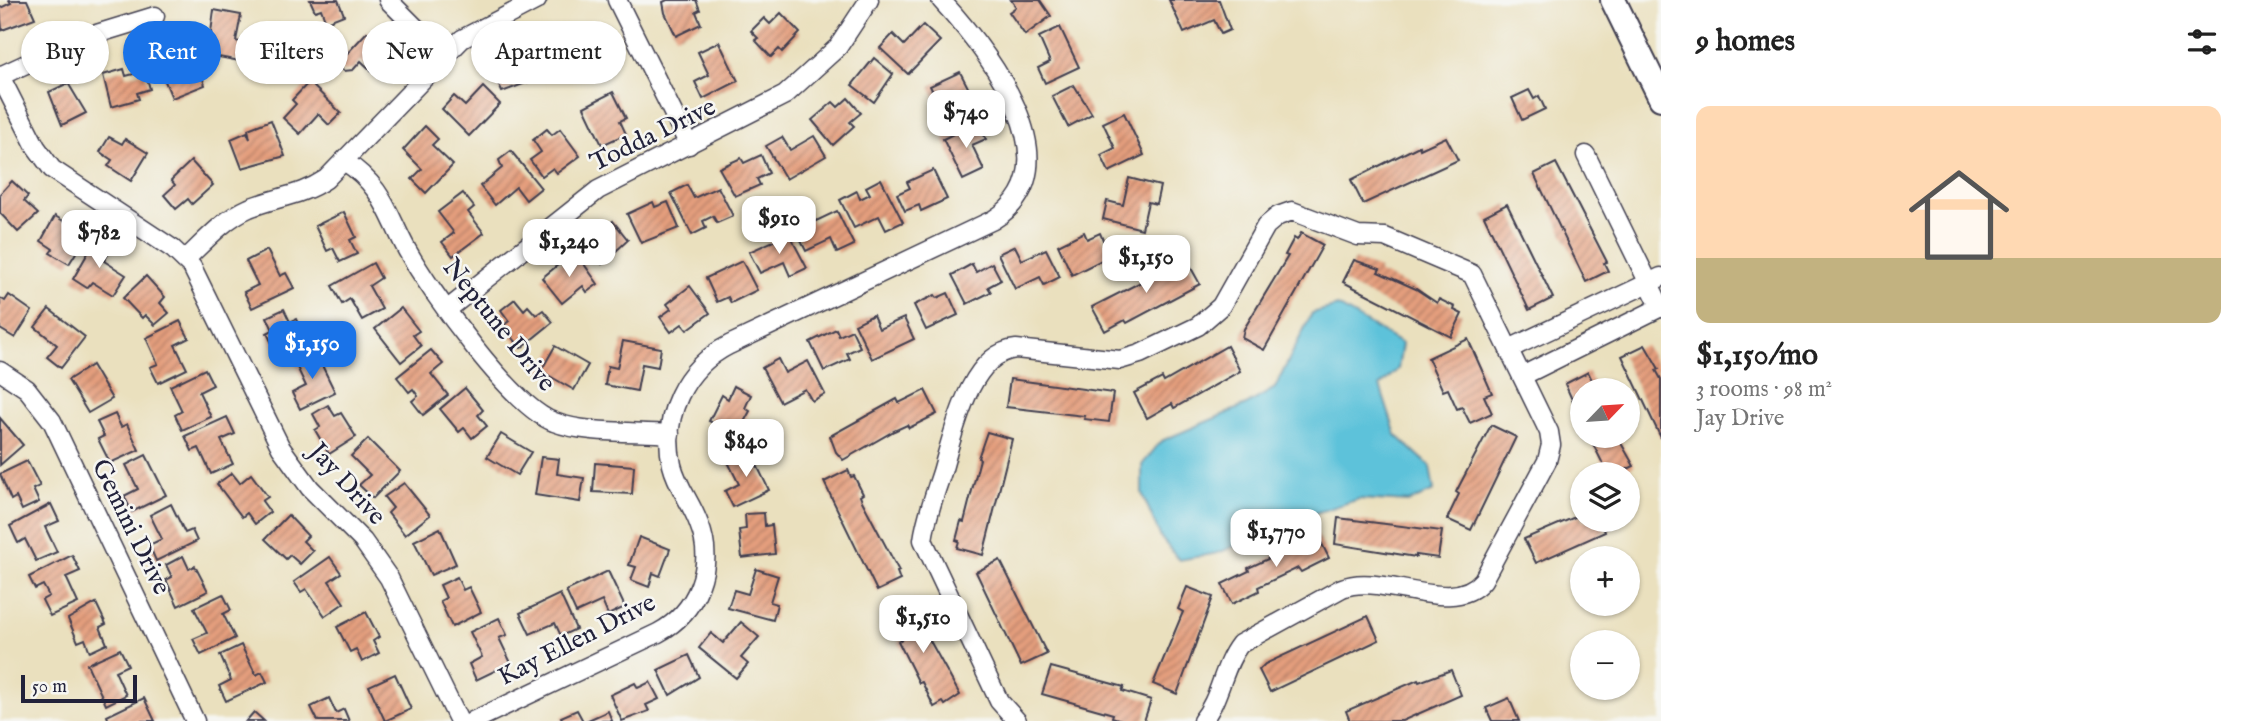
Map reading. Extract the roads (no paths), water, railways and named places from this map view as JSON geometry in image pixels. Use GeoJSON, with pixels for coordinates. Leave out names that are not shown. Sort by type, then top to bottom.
{"type":"FeatureCollection","features":[{"type":"Feature","properties":{"kind":"main road"},"geometry":{"type":"LineString","coordinates":[[1613,0],[1661,99]]}},
{"type":"Feature","properties":{"kind":"street"},"geometry":{"type":"LineString","coordinates":[[388,0],[409,21]]}},
{"type":"Feature","properties":{"kind":"street"},"geometry":{"type":"LineString","coordinates":[[457,46],[471,33],[537,0]]}},
{"type":"Feature","properties":{"kind":"street"},"geometry":{"type":"LineString","coordinates":[[617,0],[689,145]]}},
{"type":"Feature","properties":{"kind":"street","name":"Todda Drive"},"geometry":{"type":"LineString","coordinates":[[448,309],[588,197],[764,108],[802,82],[838,47],[870,0]]}},
{"type":"Feature","properties":{"kind":"street","name":"Kay Ellen Drive"},"geometry":{"type":"LineString","coordinates":[[473,721],[658,633],[675,622],[690,606],[700,587],[706,552],[700,524],[673,470],[670,434],[674,409],[682,389],[710,356],[993,219],[1011,204],[1026,177],[1030,157],[1026,136],[998,73],[966,25],[942,0]]}},
{"type":"Feature","properties":{"kind":"street"},"geometry":{"type":"LineString","coordinates":[[0,76],[73,42],[155,16]]}},
{"type":"Feature","properties":{"kind":"street","name":"Jay Drive"},"geometry":{"type":"LineString","coordinates":[[0,76],[36,147],[52,169],[185,260],[196,272],[281,448],[296,472],[357,534],[378,561],[459,721]]}},
{"type":"Feature","properties":{"kind":"street"},"geometry":{"type":"LineString","coordinates":[[185,260],[237,215],[311,189],[344,161],[419,84]]}},
{"type":"Feature","properties":{"kind":"street"},"geometry":{"type":"LineString","coordinates":[[1516,363],[1661,308],[1655,280],[1586,155]]}},
{"type":"Feature","properties":{"kind":"street","name":"Neptune Drive"},"geometry":{"type":"LineString","coordinates":[[344,161],[364,177],[383,199],[421,274],[510,389],[536,414],[569,426],[670,434]]}},
{"type":"Feature","properties":{"kind":"street"},"geometry":{"type":"LineString","coordinates":[[1017,721],[999,701],[923,540],[963,404],[989,361],[1002,352],[1016,349],[1120,360],[1140,354],[1199,326],[1221,306],[1266,226],[1282,214],[1297,211],[1358,236],[1385,237],[1472,274],[1549,432],[1549,457],[1480,583],[1466,593],[1453,595],[1359,584],[1342,588],[1240,644],[1233,652],[1215,702],[1202,721]]}},
{"type":"Feature","properties":{"kind":"street"},"geometry":{"type":"LineString","coordinates":[[1516,363],[1655,280]]}},
{"type":"Feature","properties":{"kind":"street","name":"Gemini Drive"},"geometry":{"type":"LineString","coordinates":[[0,371],[27,389],[52,421],[195,721]]}},
{"type":"Feature","properties":{"kind":"water"},"geometry":{"type":"Polygon","coordinates":[[[1338,306],[1402,344],[1398,369],[1380,386],[1396,435],[1430,466],[1434,491],[1409,502],[1359,499],[1306,516],[1218,553],[1179,560],[1161,538],[1142,493],[1142,465],[1161,441],[1246,405],[1275,388],[1312,313],[1338,306]]]}}]}
